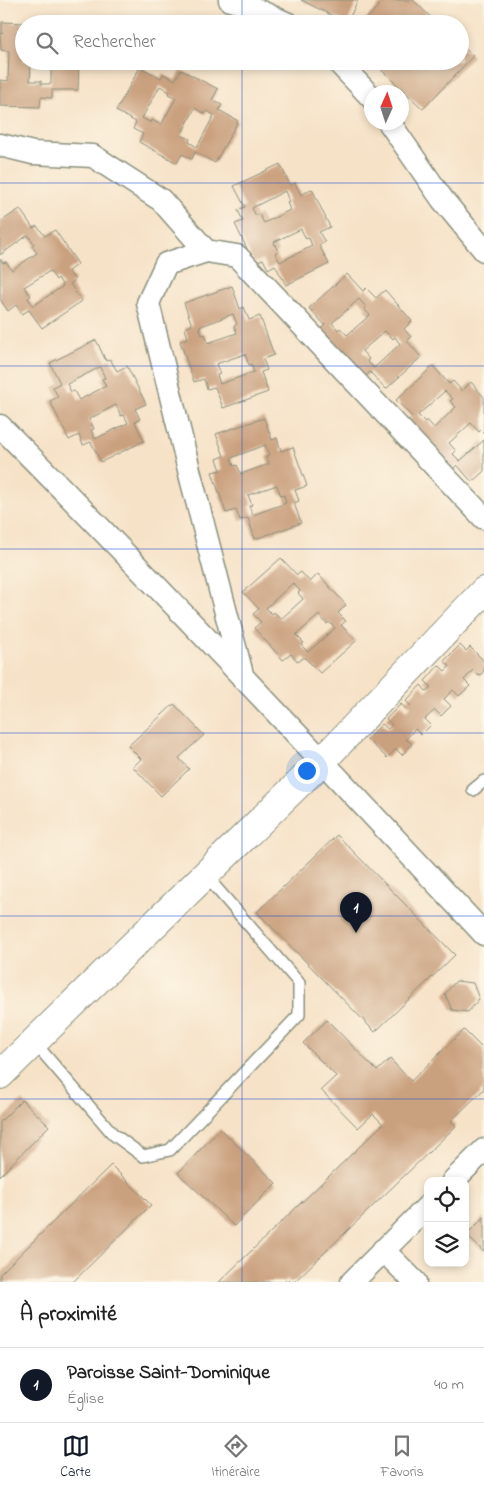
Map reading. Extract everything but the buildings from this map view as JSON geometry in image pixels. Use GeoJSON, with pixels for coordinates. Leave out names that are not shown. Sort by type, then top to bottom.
{"type":"FeatureCollection","features":[{"type":"Feature","properties":{"kind":"street"},"geometry":{"type":"LineString","coordinates":[[230,0],[268,15]]}},
{"type":"Feature","properties":{"kind":"street"},"geometry":{"type":"LineString","coordinates":[[346,70],[364,90]]}},
{"type":"Feature","properties":{"kind":"street"},"geometry":{"type":"LineString","coordinates":[[394,130],[442,200],[484,250]]}},
{"type":"Feature","properties":{"kind":"street"},"geometry":{"type":"LineString","coordinates":[[0,145],[33,153],[93,156],[160,200],[206,251]]}},
{"type":"Feature","properties":{"kind":"street"},"geometry":{"type":"LineString","coordinates":[[243,678],[148,303],[166,264],[206,251],[237,256],[484,518]]}},
{"type":"Feature","properties":{"kind":"street"},"geometry":{"type":"LineString","coordinates":[[0,426],[86,512],[484,934]]}},
{"type":"Feature","properties":{"kind":"street"},"geometry":{"type":"LineString","coordinates":[[0,1075],[322,761],[484,591]]}},
{"type":"Feature","properties":{"kind":"street"},"geometry":{"type":"LineString","coordinates":[[457,1177],[484,1150]]}},
{"type":"Feature","properties":{"kind":"street"},"geometry":{"type":"LineString","coordinates":[[352,1282],[424,1210]]}},
{"type":"Feature","properties":{"kind":"street"},"geometry":{"type":"LineString","coordinates":[[383,1250],[415,1282]]}},
{"type":"Feature","properties":{"kind":"lane"},"geometry":{"type":"LineString","coordinates":[[473,790],[484,781]]}},
{"type":"Feature","properties":{"kind":"lane"},"geometry":{"type":"LineString","coordinates":[[34,1042],[113,1134],[143,1156],[170,1150],[298,1015],[299,983],[205,875]]}},
{"type":"Feature","properties":{"kind":"place","name":"Paroisse Saint-Dominique"},"geometry":{"type":"Point","coordinates":[356,933]}}]}
